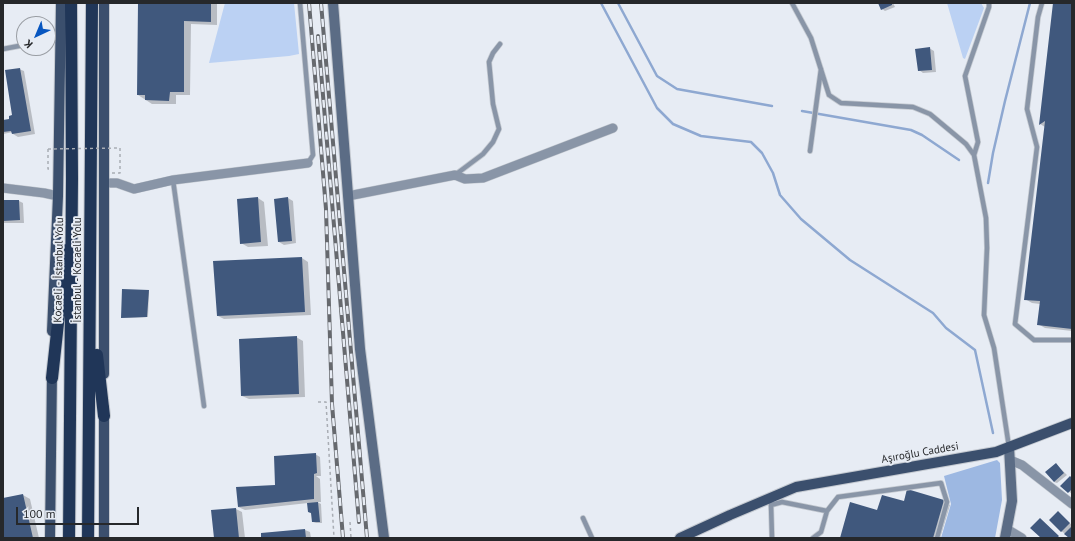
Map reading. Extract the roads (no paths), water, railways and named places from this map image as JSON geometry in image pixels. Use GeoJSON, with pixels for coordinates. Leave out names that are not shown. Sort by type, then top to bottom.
{"type":"FeatureCollection","features":[{"type":"Feature","properties":{"kind":"highway","name":"Kocaeli - İstanbul Yolu"},"geometry":{"type":"LineString","coordinates":[[69,538],[72,211],[71,3]]}},
{"type":"Feature","properties":{"kind":"highway","name":"İstanbul - Kocaeli Yolu"},"geometry":{"type":"LineString","coordinates":[[88,538],[91,304],[92,3]]}},
{"type":"Feature","properties":{"kind":"highway"},"geometry":{"type":"LineString","coordinates":[[52,378],[63,263],[72,211]]}},
{"type":"Feature","properties":{"kind":"highway"},"geometry":{"type":"LineString","coordinates":[[91,304],[104,416]]}},
{"type":"Feature","properties":{"kind":"main road"},"geometry":{"type":"LineString","coordinates":[[50,538],[52,326],[58,196],[61,3]]}},
{"type":"Feature","properties":{"kind":"main road"},"geometry":{"type":"LineString","coordinates":[[104,3],[104,538]]}},
{"type":"Feature","properties":{"kind":"main road"},"geometry":{"type":"LineString","coordinates":[[333,3],[360,349],[384,538]]}},
{"type":"Feature","properties":{"kind":"main road","name":"Aşıroğlu Caddesi"},"geometry":{"type":"LineString","coordinates":[[680,538],[730,515],[770,502],[796,487],[996,452],[1072,423]]}},
{"type":"Feature","properties":{"kind":"main road"},"geometry":{"type":"LineString","coordinates":[[1006,533],[1012,501],[1008,447]]}},
{"type":"Feature","properties":{"kind":"street"},"geometry":{"type":"LineString","coordinates":[[348,196],[455,175],[465,179],[483,178],[613,128]]}},
{"type":"Feature","properties":{"kind":"street"},"geometry":{"type":"LineString","coordinates":[[104,183],[117,183],[134,188],[173,180],[308,163]]}},
{"type":"Feature","properties":{"kind":"street"},"geometry":{"type":"LineString","coordinates":[[3,188],[58,196]]}},
{"type":"Feature","properties":{"kind":"street"},"geometry":{"type":"LineString","coordinates":[[1010,460],[1022,466],[1071,501]]}},
{"type":"Feature","properties":{"kind":"street"},"geometry":{"type":"LineString","coordinates":[[1006,533],[1022,538]]}},
{"type":"Feature","properties":{"kind":"lane"},"geometry":{"type":"LineString","coordinates":[[300,3],[313,155],[308,163]]}},
{"type":"Feature","properties":{"kind":"lane"},"geometry":{"type":"LineString","coordinates":[[792,3],[811,38],[829,95],[841,103],[917,108],[930,114],[943,124],[966,144],[974,156],[986,218],[987,248],[984,315],[994,348],[1008,447]]}},
{"type":"Feature","properties":{"kind":"lane"},"geometry":{"type":"LineString","coordinates":[[974,156],[978,142],[965,76],[989,7],[988,3]]}},
{"type":"Feature","properties":{"kind":"lane"},"geometry":{"type":"LineString","coordinates":[[1042,3],[1038,17],[1027,109],[1037,147],[1015,324],[1034,340],[1072,340]]}},
{"type":"Feature","properties":{"kind":"lane"},"geometry":{"type":"LineString","coordinates":[[56,39],[61,38]]}},
{"type":"Feature","properties":{"kind":"lane"},"geometry":{"type":"LineString","coordinates":[[455,175],[483,154],[493,142],[499,129],[493,104],[489,62],[493,53],[500,44]]}},
{"type":"Feature","properties":{"kind":"lane"},"geometry":{"type":"LineString","coordinates":[[3,49],[16,47]]}},
{"type":"Feature","properties":{"kind":"lane"},"geometry":{"type":"LineString","coordinates":[[810,151],[821,69]]}},
{"type":"Feature","properties":{"kind":"lane"},"geometry":{"type":"LineString","coordinates":[[173,180],[204,406]]}},
{"type":"Feature","properties":{"kind":"lane"},"geometry":{"type":"LineString","coordinates":[[813,538],[821,532],[827,511],[838,497],[941,483],[947,502],[937,538]]}},
{"type":"Feature","properties":{"kind":"lane"},"geometry":{"type":"LineString","coordinates":[[772,538],[770,502],[782,502],[827,511]]}},
{"type":"Feature","properties":{"kind":"lane"},"geometry":{"type":"LineString","coordinates":[[583,518],[592,538]]}},
{"type":"Feature","properties":{"kind":"waterway"},"geometry":{"type":"LineString","coordinates":[[601,3],[657,108],[673,124],[701,136],[751,142],[762,153],[773,173],[780,195],[801,219],[850,260],[933,313],[946,328],[975,350],[993,433]]}},
{"type":"Feature","properties":{"kind":"waterway"},"geometry":{"type":"LineString","coordinates":[[618,3],[657,76],[677,89],[772,106]]}},
{"type":"Feature","properties":{"kind":"waterway"},"geometry":{"type":"LineString","coordinates":[[988,183],[1005,101],[1030,3]]}},
{"type":"Feature","properties":{"kind":"waterway"},"geometry":{"type":"LineString","coordinates":[[802,111],[911,130],[922,135],[959,160]]}},
{"type":"Feature","properties":{"kind":"railway"},"geometry":{"type":"LineString","coordinates":[[309,3],[326,209],[332,404],[343,538]]}},
{"type":"Feature","properties":{"kind":"railway"},"geometry":{"type":"LineString","coordinates":[[321,3],[367,538]]}},
{"type":"Feature","properties":{"kind":"railway"},"geometry":{"type":"LineString","coordinates":[[318,36],[359,522]]}}]}
